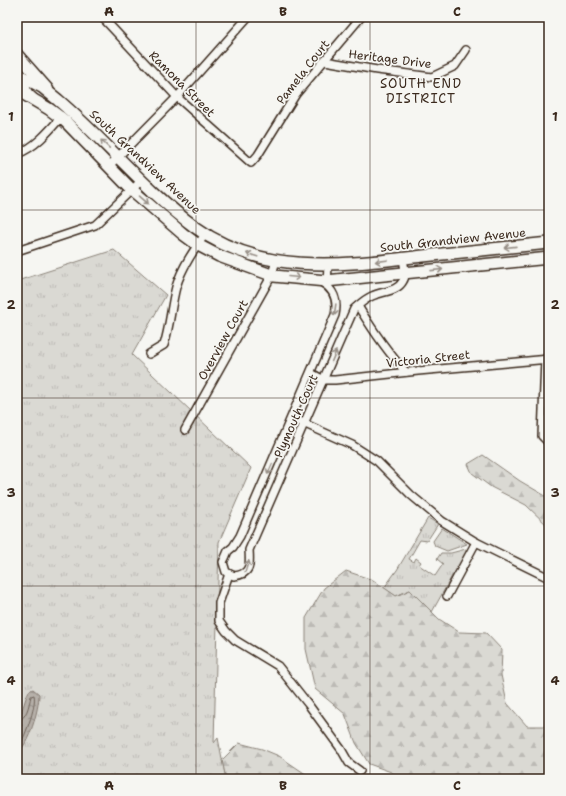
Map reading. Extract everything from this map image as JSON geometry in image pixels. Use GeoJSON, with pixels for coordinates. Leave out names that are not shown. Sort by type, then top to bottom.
{"type":"FeatureCollection","features":[{"type":"Feature","properties":{"kind":"main road"},"geometry":{"type":"LineString","coordinates":[[17,54],[57,98]]}},
{"type":"Feature","properties":{"kind":"main road"},"geometry":{"type":"LineString","coordinates":[[18,73],[27,93],[33,99]]}},
{"type":"Feature","properties":{"kind":"main road","name":"South Grandview Avenue"},"geometry":{"type":"LineString","coordinates":[[18,73],[42,87],[69,108],[142,180],[196,227],[239,250],[268,260],[328,265],[354,264],[549,243]]}},
{"type":"Feature","properties":{"kind":"main road"},"geometry":{"type":"LineString","coordinates":[[17,90],[60,118],[132,190],[198,245],[219,256],[272,275],[324,282],[397,274],[404,275],[549,258]]}},
{"type":"Feature","properties":{"kind":"street","name":"Ramona Street"},"geometry":{"type":"LineString","coordinates":[[102,17],[177,96],[251,163]]}},
{"type":"Feature","properties":{"kind":"street"},"geometry":{"type":"LineString","coordinates":[[109,166],[177,96],[248,17]]}},
{"type":"Feature","properties":{"kind":"street","name":"Pamela Court"},"geometry":{"type":"LineString","coordinates":[[251,163],[258,155],[296,94],[361,17]]}},
{"type":"Feature","properties":{"kind":"street","name":"Heritage Drive"},"geometry":{"type":"LineString","coordinates":[[325,61],[377,70],[432,77],[455,66],[466,50]]}},
{"type":"Feature","properties":{"kind":"street"},"geometry":{"type":"LineString","coordinates":[[17,154],[24,152],[32,146],[69,108]]}},
{"type":"Feature","properties":{"kind":"street"},"geometry":{"type":"LineString","coordinates":[[17,251],[95,225],[142,180]]}},
{"type":"Feature","properties":{"kind":"street"},"geometry":{"type":"LineString","coordinates":[[149,354],[164,344],[168,333],[177,286],[186,263],[206,233]]}},
{"type":"Feature","properties":{"kind":"street"},"geometry":{"type":"LineString","coordinates":[[403,258],[404,275]]}},
{"type":"Feature","properties":{"kind":"street","name":"Overview Court"},"geometry":{"type":"LineString","coordinates":[[186,430],[272,275],[276,260]]}},
{"type":"Feature","properties":{"kind":"street"},"geometry":{"type":"LineString","coordinates":[[324,282],[328,265]]}},
{"type":"Feature","properties":{"kind":"street","name":"Plymouth Court"},"geometry":{"type":"LineString","coordinates":[[324,282],[335,298],[337,306],[335,315],[240,536],[233,547],[228,551],[223,562],[226,572],[234,576],[244,574],[248,569],[250,561],[249,550],[354,309],[362,301],[374,295],[393,290],[404,280],[404,275]]}},
{"type":"Feature","properties":{"kind":"street"},"geometry":{"type":"LineString","coordinates":[[358,306],[389,353],[406,372]]}},
{"type":"Feature","properties":{"kind":"street"},"geometry":{"type":"LineString","coordinates":[[329,330],[343,336]]}},
{"type":"Feature","properties":{"kind":"street"},"geometry":{"type":"LineString","coordinates":[[547,359],[542,436],[549,443]]}},
{"type":"Feature","properties":{"kind":"street","name":"Victoria Street"},"geometry":{"type":"LineString","coordinates":[[311,373],[324,380],[335,380],[547,359]]}},
{"type":"Feature","properties":{"kind":"street"},"geometry":{"type":"LineString","coordinates":[[318,394],[322,388],[335,380]]}},
{"type":"Feature","properties":{"kind":"street"},"geometry":{"type":"LineString","coordinates":[[292,418],[352,445],[377,461],[435,516],[476,542],[549,578]]}},
{"type":"Feature","properties":{"kind":"street"},"geometry":{"type":"LineString","coordinates":[[447,596],[476,542]]}},
{"type":"Feature","properties":{"kind":"street"},"geometry":{"type":"LineString","coordinates":[[229,574],[219,603],[220,620],[226,631],[235,640],[278,666],[341,749],[349,763],[360,771]]}},
{"type":"Feature","properties":{"kind":"green space"},"geometry":{"type":"Polygon","coordinates":[[[114,250],[166,295],[132,355],[251,468],[219,542],[214,743],[218,738],[226,779],[17,779],[17,281],[114,250]]]}},
{"type":"Feature","properties":{"kind":"green space"},"geometry":{"type":"Polygon","coordinates":[[[483,455],[520,481],[549,498],[549,527],[526,505],[491,487],[472,473],[468,464],[483,455]]]}},
{"type":"Feature","properties":{"kind":"green space"},"geometry":{"type":"Polygon","coordinates":[[[428,518],[438,524],[427,541],[420,540],[409,559],[414,562],[416,558],[421,562],[419,565],[435,576],[443,564],[437,559],[441,553],[451,553],[466,549],[468,554],[457,573],[452,576],[432,612],[410,590],[396,596],[384,588],[397,570],[428,518]]]}},
{"type":"Feature","properties":{"kind":"green space"},"geometry":{"type":"Polygon","coordinates":[[[442,528],[467,544],[447,551],[435,546],[433,541],[442,528]]]}},
{"type":"Feature","properties":{"kind":"green space"},"geometry":{"type":"Polygon","coordinates":[[[346,571],[373,580],[396,596],[410,590],[439,619],[459,632],[486,633],[502,650],[501,675],[507,703],[527,726],[549,726],[549,779],[402,779],[391,772],[369,764],[356,743],[345,714],[315,689],[306,649],[306,618],[324,588],[346,571]]]}},
{"type":"Feature","properties":{"kind":"green space"},"geometry":{"type":"Polygon","coordinates":[[[239,743],[262,749],[279,756],[311,779],[226,779],[222,760],[239,743]]]}},
{"type":"Feature","properties":{"kind":"water"},"geometry":{"type":"Polygon","coordinates":[[[33,689],[39,694],[39,701],[26,743],[17,754],[17,719],[21,713],[29,691],[33,689]]]}},
{"type":"Feature","properties":{"kind":"district","name":"SOUTH END DISTRICT"},"geometry":{"type":"Point","coordinates":[421,90]}}]}
